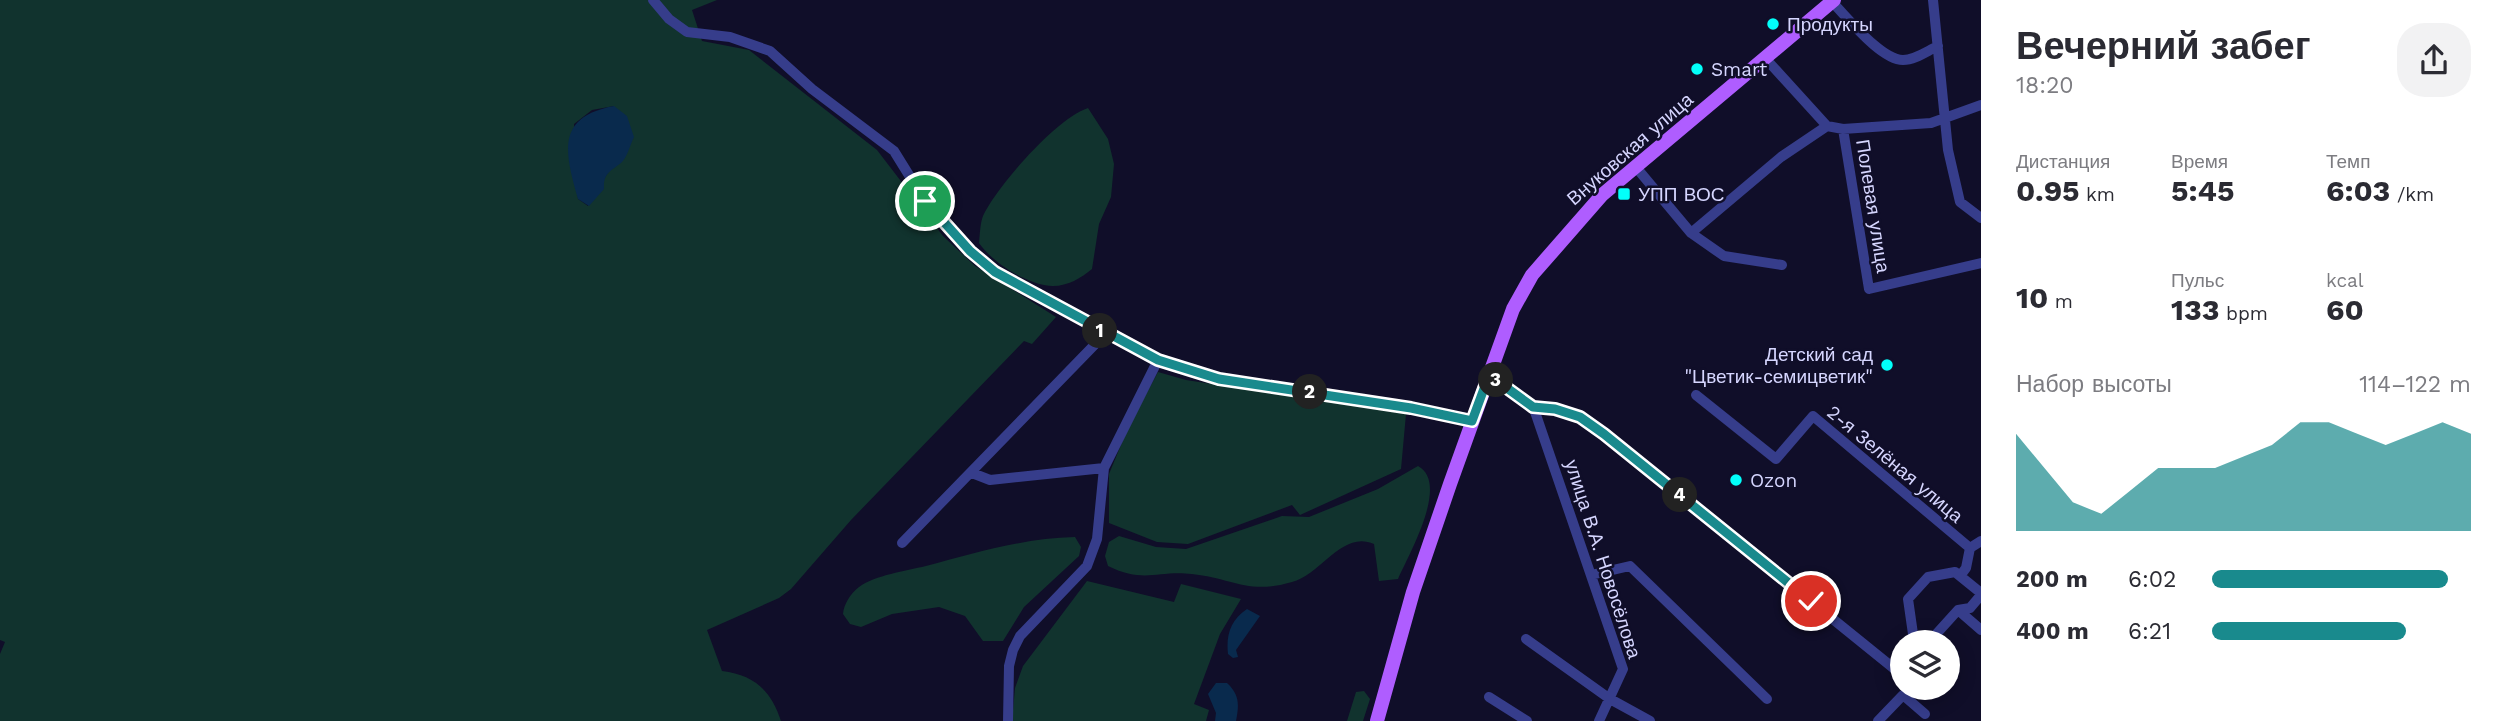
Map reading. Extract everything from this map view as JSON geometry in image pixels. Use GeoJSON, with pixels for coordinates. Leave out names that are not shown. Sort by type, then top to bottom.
{"type":"FeatureCollection","features":[{"type":"Feature","properties":{"kind":"main road","name":"Внуковская улица"},"geometry":{"type":"LineString","coordinates":[[1377,721],[1413,592],[1472,421],[1513,309],[1532,275],[1577,220],[1635,166],[1833,1]]}},
{"type":"Feature","properties":{"kind":"street"},"geometry":{"type":"LineString","coordinates":[[653,0],[668,19],[687,32],[730,37],[755,43],[770,51],[812,89],[894,151],[925,201],[970,251],[995,272],[1158,360],[1219,379],[1411,408],[1472,421]]}},
{"type":"Feature","properties":{"kind":"street"},"geometry":{"type":"LineString","coordinates":[[1933,0],[1942,117],[1960,202],[1981,218]]}},
{"type":"Feature","properties":{"kind":"street"},"geometry":{"type":"LineString","coordinates":[[1833,1],[1886,56],[1909,59],[1938,46]]}},
{"type":"Feature","properties":{"kind":"street"},"geometry":{"type":"LineString","coordinates":[[1766,59],[1827,127]]}},
{"type":"Feature","properties":{"kind":"street"},"geometry":{"type":"LineString","coordinates":[[1691,233],[1781,157],[1827,127],[1843,129],[1931,123],[1981,105]]}},
{"type":"Feature","properties":{"kind":"street","name":"Полевая улица"},"geometry":{"type":"LineString","coordinates":[[1843,129],[1869,289],[1981,263]]}},
{"type":"Feature","properties":{"kind":"street"},"geometry":{"type":"LineString","coordinates":[[1635,166],[1691,233],[1724,256],[1782,265]]}},
{"type":"Feature","properties":{"kind":"street"},"geometry":{"type":"LineString","coordinates":[[902,543],[1106,333]]}},
{"type":"Feature","properties":{"kind":"street"},"geometry":{"type":"LineString","coordinates":[[1008,721],[1009,666],[1013,650],[1020,636],[1087,566],[1097,539],[1104,468],[1158,360]]}},
{"type":"Feature","properties":{"kind":"street"},"geometry":{"type":"LineString","coordinates":[[1489,375],[1533,407],[1555,409],[1580,417],[1604,434],[1890,666]]}},
{"type":"Feature","properties":{"kind":"street","name":"2-я Зелёная улица"},"geometry":{"type":"LineString","coordinates":[[1696,395],[1776,459],[1813,416],[1970,548],[1981,541]]}},
{"type":"Feature","properties":{"kind":"street","name":"улица В.А. Новосёлова"},"geometry":{"type":"LineString","coordinates":[[1533,407],[1623,668],[1599,721]]}},
{"type":"Feature","properties":{"kind":"street"},"geometry":{"type":"LineString","coordinates":[[972,473],[990,480],[1104,468]]}},
{"type":"Feature","properties":{"kind":"street"},"geometry":{"type":"LineString","coordinates":[[1960,576],[1966,568],[1970,548]]}},
{"type":"Feature","properties":{"kind":"street"},"geometry":{"type":"LineString","coordinates":[[1591,575],[1630,566],[1767,699]]}},
{"type":"Feature","properties":{"kind":"street"},"geometry":{"type":"LineString","coordinates":[[1912,630],[1908,599],[1928,577],[1955,572],[1981,594],[1970,608],[1958,610],[1940,630]]}},
{"type":"Feature","properties":{"kind":"street"},"geometry":{"type":"LineString","coordinates":[[1958,610],[1981,630]]}},
{"type":"Feature","properties":{"kind":"street"},"geometry":{"type":"LineString","coordinates":[[1526,639],[1611,699],[1650,721]]}},
{"type":"Feature","properties":{"kind":"street"},"geometry":{"type":"LineString","coordinates":[[1878,721],[1903,695],[1925,714]]}},
{"type":"Feature","properties":{"kind":"street"},"geometry":{"type":"LineString","coordinates":[[1489,697],[1527,721]]}},
{"type":"Feature","properties":{"kind":"green space"},"geometry":{"type":"Polygon","coordinates":[[[0,0],[717,0],[692,10],[702,41],[749,50],[877,150],[943,236],[975,266],[1056,317],[1032,344],[1024,341],[851,520],[791,589],[779,598],[707,630],[722,671],[743,676],[760,686],[772,701],[781,721],[0,721],[0,654],[5,642],[0,640],[0,0]],[[614,106],[592,110],[574,124],[578,199],[588,206],[610,169],[614,106]]]}},
{"type":"Feature","properties":{"kind":"green space"},"geometry":{"type":"Polygon","coordinates":[[[1088,108],[1108,139],[1114,164],[1111,197],[1099,224],[1092,269],[1059,286],[1032,282],[1012,272],[985,251],[979,243],[982,219],[990,203],[1029,154],[1060,125],[1088,108]]]}},
{"type":"Feature","properties":{"kind":"green space"},"geometry":{"type":"Polygon","coordinates":[[[1158,372],[1186,380],[1406,414],[1401,469],[1300,515],[1292,505],[1188,544],[1157,542],[1109,523],[1109,474],[1128,428],[1158,372]]]}},
{"type":"Feature","properties":{"kind":"green space"},"geometry":{"type":"Polygon","coordinates":[[[1418,466],[1427,475],[1430,487],[1429,503],[1418,537],[1398,579],[1379,581],[1374,544],[1363,541],[1342,548],[1303,577],[1277,586],[1252,586],[1180,573],[1132,574],[1108,566],[1105,556],[1109,542],[1119,536],[1156,547],[1186,549],[1282,516],[1309,517],[1378,489],[1418,466]]]}},
{"type":"Feature","properties":{"kind":"green space"},"geometry":{"type":"Polygon","coordinates":[[[1075,537],[1081,547],[1079,556],[1024,607],[1003,641],[983,641],[965,616],[939,607],[892,614],[861,627],[850,624],[843,614],[846,603],[856,590],[882,576],[1018,543],[1075,537]]]}},
{"type":"Feature","properties":{"kind":"green space"},"geometry":{"type":"Polygon","coordinates":[[[1087,581],[1174,602],[1181,584],[1241,599],[1220,634],[1194,704],[1209,710],[1206,721],[1012,721],[1015,688],[1023,666],[1087,581]]]}},
{"type":"Feature","properties":{"kind":"green space"},"geometry":{"type":"Polygon","coordinates":[[[1364,691],[1370,699],[1363,721],[1347,721],[1356,692],[1364,691]]]}},
{"type":"Feature","properties":{"kind":"water"},"geometry":{"type":"Polygon","coordinates":[[[614,106],[627,116],[634,137],[625,158],[608,173],[604,189],[589,206],[578,199],[570,167],[569,139],[573,128],[582,119],[595,111],[614,106]]]}},
{"type":"Feature","properties":{"kind":"water"},"geometry":{"type":"Polygon","coordinates":[[[1247,609],[1260,616],[1236,650],[1238,657],[1233,658],[1228,654],[1229,635],[1233,623],[1247,609]]]}},
{"type":"Feature","properties":{"kind":"water"},"geometry":{"type":"Polygon","coordinates":[[[1216,683],[1227,683],[1234,692],[1238,705],[1236,721],[1215,721],[1216,713],[1208,694],[1216,683]]]}},
{"type":"Feature","properties":{"kind":"place","name":"Продукты"},"geometry":{"type":"Point","coordinates":[1773,24]}},
{"type":"Feature","properties":{"kind":"place","name":"Smart"},"geometry":{"type":"Point","coordinates":[1697,69]}},
{"type":"Feature","properties":{"kind":"place","name":"УПП ВОС"},"geometry":{"type":"Point","coordinates":[1624,194]}},
{"type":"Feature","properties":{"kind":"place","name":"Детский сад \"Цветик-семицветик\""},"geometry":{"type":"Point","coordinates":[1887,365]}},
{"type":"Feature","properties":{"kind":"place","name":"Ozon"},"geometry":{"type":"Point","coordinates":[1736,480]}},
{"type":"Feature","properties":{"kind":"route"},"geometry":{"type":"LineString","coordinates":[[925,201],[970,251],[995,272],[1090,325],[1181,369],[1219,379],[1411,408],[1472,421],[1489,375],[1533,407],[1555,409],[1580,417],[1811,601]]}}]}
